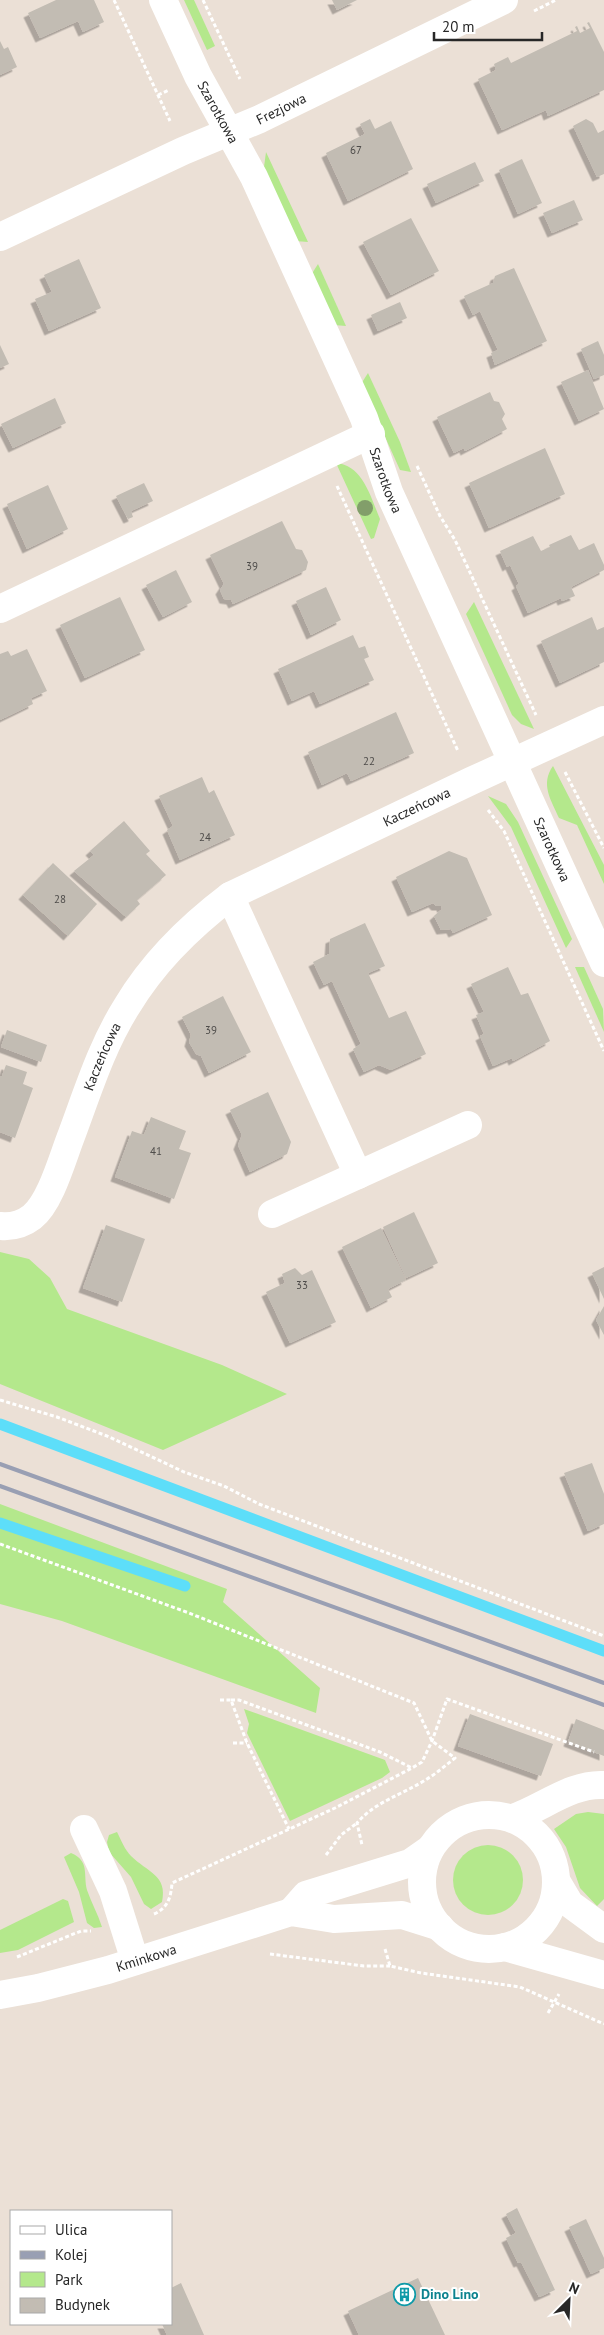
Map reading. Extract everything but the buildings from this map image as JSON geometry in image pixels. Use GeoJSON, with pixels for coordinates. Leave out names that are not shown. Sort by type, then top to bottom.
{"type":"FeatureCollection","features":[{"type":"Feature","properties":{"kind":"street","name":"Szarotkowa"},"geometry":{"type":"LineString","coordinates":[[163,0],[198,76],[254,177],[371,434],[389,492],[604,963]]}},
{"type":"Feature","properties":{"kind":"street","name":"Frezjowa"},"geometry":{"type":"LineString","coordinates":[[0,237],[183,151],[229,132],[504,0]]}},
{"type":"Feature","properties":{"kind":"street"},"geometry":{"type":"LineString","coordinates":[[0,609],[371,434]]}},
{"type":"Feature","properties":{"kind":"street","name":"Kaczeńcowa"},"geometry":{"type":"LineString","coordinates":[[0,1226],[10,1227],[33,1216],[50,1192],[101,1058],[127,1005],[150,971],[178,939],[230,896],[604,720]]}},
{"type":"Feature","properties":{"kind":"street"},"geometry":{"type":"LineString","coordinates":[[230,896],[358,1175]]}},
{"type":"Feature","properties":{"kind":"street"},"geometry":{"type":"LineString","coordinates":[[272,1214],[468,1125]]}},
{"type":"Feature","properties":{"kind":"street"},"geometry":{"type":"LineString","coordinates":[[513,1818],[534,1811],[570,1791],[584,1786],[604,1785]]}},
{"type":"Feature","properties":{"kind":"street"},"geometry":{"type":"LineString","coordinates":[[291,1912],[306,1895],[410,1863],[430,1849],[445,1831],[466,1818],[489,1814],[513,1818],[528,1826],[540,1837],[555,1866],[555,1898],[548,1915],[537,1929],[522,1940],[505,1947],[470,1946],[454,1938],[440,1927],[429,1912],[422,1884],[422,1872],[430,1849]]}},
{"type":"Feature","properties":{"kind":"street"},"geometry":{"type":"LineString","coordinates":[[84,1830],[113,1891],[125,1924],[135,1961]]}},
{"type":"Feature","properties":{"kind":"street"},"geometry":{"type":"LineString","coordinates":[[556,1882],[570,1904],[604,1929]]}},
{"type":"Feature","properties":{"kind":"street"},"geometry":{"type":"LineString","coordinates":[[291,1912],[334,1919],[402,1915],[440,1927]]}},
{"type":"Feature","properties":{"kind":"street","name":"Kminkowa"},"geometry":{"type":"LineString","coordinates":[[0,1995],[38,1988],[135,1961],[291,1912]]}},
{"type":"Feature","properties":{"kind":"street"},"geometry":{"type":"LineString","coordinates":[[505,1947],[604,1975]]}},
{"type":"Feature","properties":{"kind":"path"},"geometry":{"type":"LineString","coordinates":[[114,0],[183,151]]}},
{"type":"Feature","properties":{"kind":"path"},"geometry":{"type":"LineString","coordinates":[[0,1400],[58,1417],[107,1436],[184,1472],[224,1486],[259,1504],[604,1636]]}},
{"type":"Feature","properties":{"kind":"path"},"geometry":{"type":"LineString","coordinates":[[0,1544],[189,1613],[414,1703],[432,1741],[455,1758]]}},
{"type":"Feature","properties":{"kind":"path"},"geometry":{"type":"LineString","coordinates":[[8,1958],[81,1930],[101,1932],[157,1913],[167,1906],[171,1895],[172,1883],[289,1829],[412,1768],[422,1762],[432,1741],[447,1699],[595,1752]]}},
{"type":"Feature","properties":{"kind":"path"},"geometry":{"type":"LineString","coordinates":[[220,1700],[239,1700],[380,1752],[412,1768]]}},
{"type":"Feature","properties":{"kind":"path"},"geometry":{"type":"LineString","coordinates":[[231,1700],[247,1743],[289,1829]]}},
{"type":"Feature","properties":{"kind":"path"},"geometry":{"type":"LineString","coordinates":[[233,1743],[247,1743]]}},
{"type":"Feature","properties":{"kind":"path"},"geometry":{"type":"LineString","coordinates":[[262,1953],[364,1966],[390,1966],[421,1973],[520,1987],[604,2024]]}},
{"type":"Feature","properties":{"kind":"path"},"geometry":{"type":"LineString","coordinates":[[386,1953],[390,1966]]}},
{"type":"Feature","properties":{"kind":"green space"},"geometry":{"type":"Polygon","coordinates":[[[184,0],[194,0],[215,46],[207,50],[184,0]]]}},
{"type":"Feature","properties":{"kind":"green space"},"geometry":{"type":"Polygon","coordinates":[[[266,152],[308,242],[295,241],[264,167],[266,152]]]}},
{"type":"Feature","properties":{"kind":"green space"},"geometry":{"type":"Polygon","coordinates":[[[318,264],[346,326],[334,325],[311,275],[318,264]]]}},
{"type":"Feature","properties":{"kind":"green space"},"geometry":{"type":"Polygon","coordinates":[[[368,373],[400,442],[411,472],[400,470],[361,384],[368,373]]]}},
{"type":"Feature","properties":{"kind":"green space"},"geometry":{"type":"Polygon","coordinates":[[[336,463],[345,465],[353,470],[365,484],[380,519],[374,538],[371,539],[336,463]]]}},
{"type":"Feature","properties":{"kind":"green space"},"geometry":{"type":"Polygon","coordinates":[[[474,602],[534,729],[521,724],[512,715],[466,614],[474,602]]]}},
{"type":"Feature","properties":{"kind":"green space"},"geometry":{"type":"Polygon","coordinates":[[[553,766],[604,865],[604,884],[577,825],[559,818],[553,805],[548,792],[547,779],[553,766]]]}},
{"type":"Feature","properties":{"kind":"green space"},"geometry":{"type":"Polygon","coordinates":[[[488,796],[506,804],[518,822],[572,939],[566,948],[511,827],[488,796]]]}},
{"type":"Feature","properties":{"kind":"green space"},"geometry":{"type":"Polygon","coordinates":[[[575,967],[584,967],[603,1009],[604,1032],[575,967]]]}},
{"type":"Feature","properties":{"kind":"green space"},"geometry":{"type":"Polygon","coordinates":[[[0,1252],[29,1259],[50,1278],[67,1309],[222,1365],[287,1394],[163,1450],[0,1384],[0,1252]]]}},
{"type":"Feature","properties":{"kind":"green space"},"geometry":{"type":"Polygon","coordinates":[[[0,1504],[227,1589],[223,1602],[320,1688],[316,1713],[62,1621],[0,1604],[0,1504]]]}},
{"type":"Feature","properties":{"kind":"green space"},"geometry":{"type":"Polygon","coordinates":[[[244,1709],[385,1760],[390,1772],[382,1778],[290,1821],[247,1733],[249,1724],[244,1709]]]}},
{"type":"Feature","properties":{"kind":"green space"},"geometry":{"type":"Polygon","coordinates":[[[588,1812],[604,1814],[604,1899],[597,1906],[580,1888],[566,1847],[554,1829],[576,1814],[588,1812]]]}},
{"type":"Feature","properties":{"kind":"green space"},"geometry":{"type":"Polygon","coordinates":[[[117,1832],[129,1854],[155,1875],[162,1886],[162,1902],[151,1909],[144,1904],[131,1877],[109,1852],[107,1842],[109,1835],[117,1832]]]}},
{"type":"Feature","properties":{"kind":"green space"},"geometry":{"type":"Polygon","coordinates":[[[488,1845],[501,1848],[513,1855],[520,1867],[523,1880],[520,1893],[513,1905],[501,1912],[488,1915],[475,1912],[463,1905],[456,1893],[453,1880],[456,1867],[463,1855],[475,1848],[488,1845]]]}},
{"type":"Feature","properties":{"kind":"green space"},"geometry":{"type":"Polygon","coordinates":[[[71,1853],[81,1860],[85,1868],[87,1890],[102,1927],[94,1928],[87,1923],[79,1892],[64,1857],[71,1853]]]}},
{"type":"Feature","properties":{"kind":"green space"},"geometry":{"type":"Polygon","coordinates":[[[63,1899],[68,1901],[74,1922],[18,1950],[0,1953],[0,1930],[63,1899]]]}},
{"type":"Feature","properties":{"kind":"waterway"},"geometry":{"type":"LineString","coordinates":[[0,1424],[604,1651]]}},
{"type":"Feature","properties":{"kind":"waterway"},"geometry":{"type":"LineString","coordinates":[[0,1523],[185,1586]]}},
{"type":"Feature","properties":{"kind":"railway"},"geometry":{"type":"LineString","coordinates":[[0,1464],[604,1683]]}},
{"type":"Feature","properties":{"kind":"railway"},"geometry":{"type":"LineString","coordinates":[[0,1486],[604,1705]]}},
{"type":"Feature","properties":{"kind":"place","name":"Dino Lino"},"geometry":{"type":"Point","coordinates":[405,2294]}}]}
